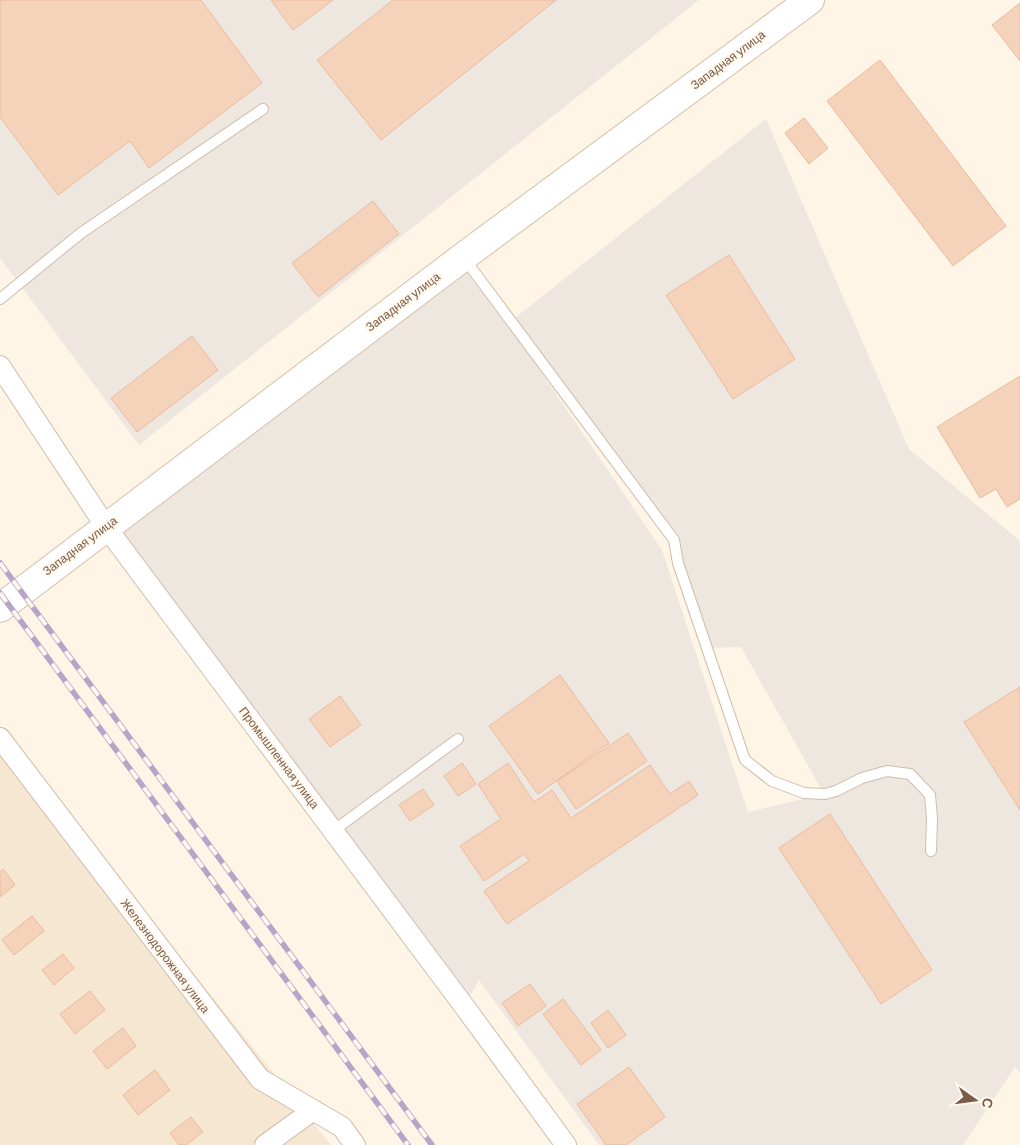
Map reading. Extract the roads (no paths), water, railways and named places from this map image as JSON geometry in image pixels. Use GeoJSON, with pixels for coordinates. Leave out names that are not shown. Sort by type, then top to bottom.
{"type":"FeatureCollection","features":[{"type":"Feature","properties":{"kind":"main road","name":"Западная улица"},"geometry":{"type":"LineString","coordinates":[[0,608],[463,257],[810,0]]}},
{"type":"Feature","properties":{"kind":"street","name":"Промышленная улица"},"geometry":{"type":"LineString","coordinates":[[0,366],[106,526],[566,1145]]}},
{"type":"Feature","properties":{"kind":"street","name":"Железнодорожная улица"},"geometry":{"type":"LineString","coordinates":[[0,738],[260,1079],[342,1127],[355,1145]]}},
{"type":"Feature","properties":{"kind":"street"},"geometry":{"type":"LineString","coordinates":[[265,1145],[312,1110]]}},
{"type":"Feature","properties":{"kind":"lane"},"geometry":{"type":"LineString","coordinates":[[0,299],[81,233],[262,109]]}},
{"type":"Feature","properties":{"kind":"lane"},"geometry":{"type":"LineString","coordinates":[[463,257],[674,540],[678,563],[745,760],[772,781],[804,793],[825,794],[836,791],[862,778],[887,771],[910,774],[930,794],[932,818],[931,851]]}},
{"type":"Feature","properties":{"kind":"lane"},"geometry":{"type":"LineString","coordinates":[[333,831],[458,740]]}},
{"type":"Feature","properties":{"kind":"railway"},"geometry":{"type":"LineString","coordinates":[[0,563],[432,1145]]}},
{"type":"Feature","properties":{"kind":"railway"},"geometry":{"type":"LineString","coordinates":[[0,593],[408,1145]]}}]}
